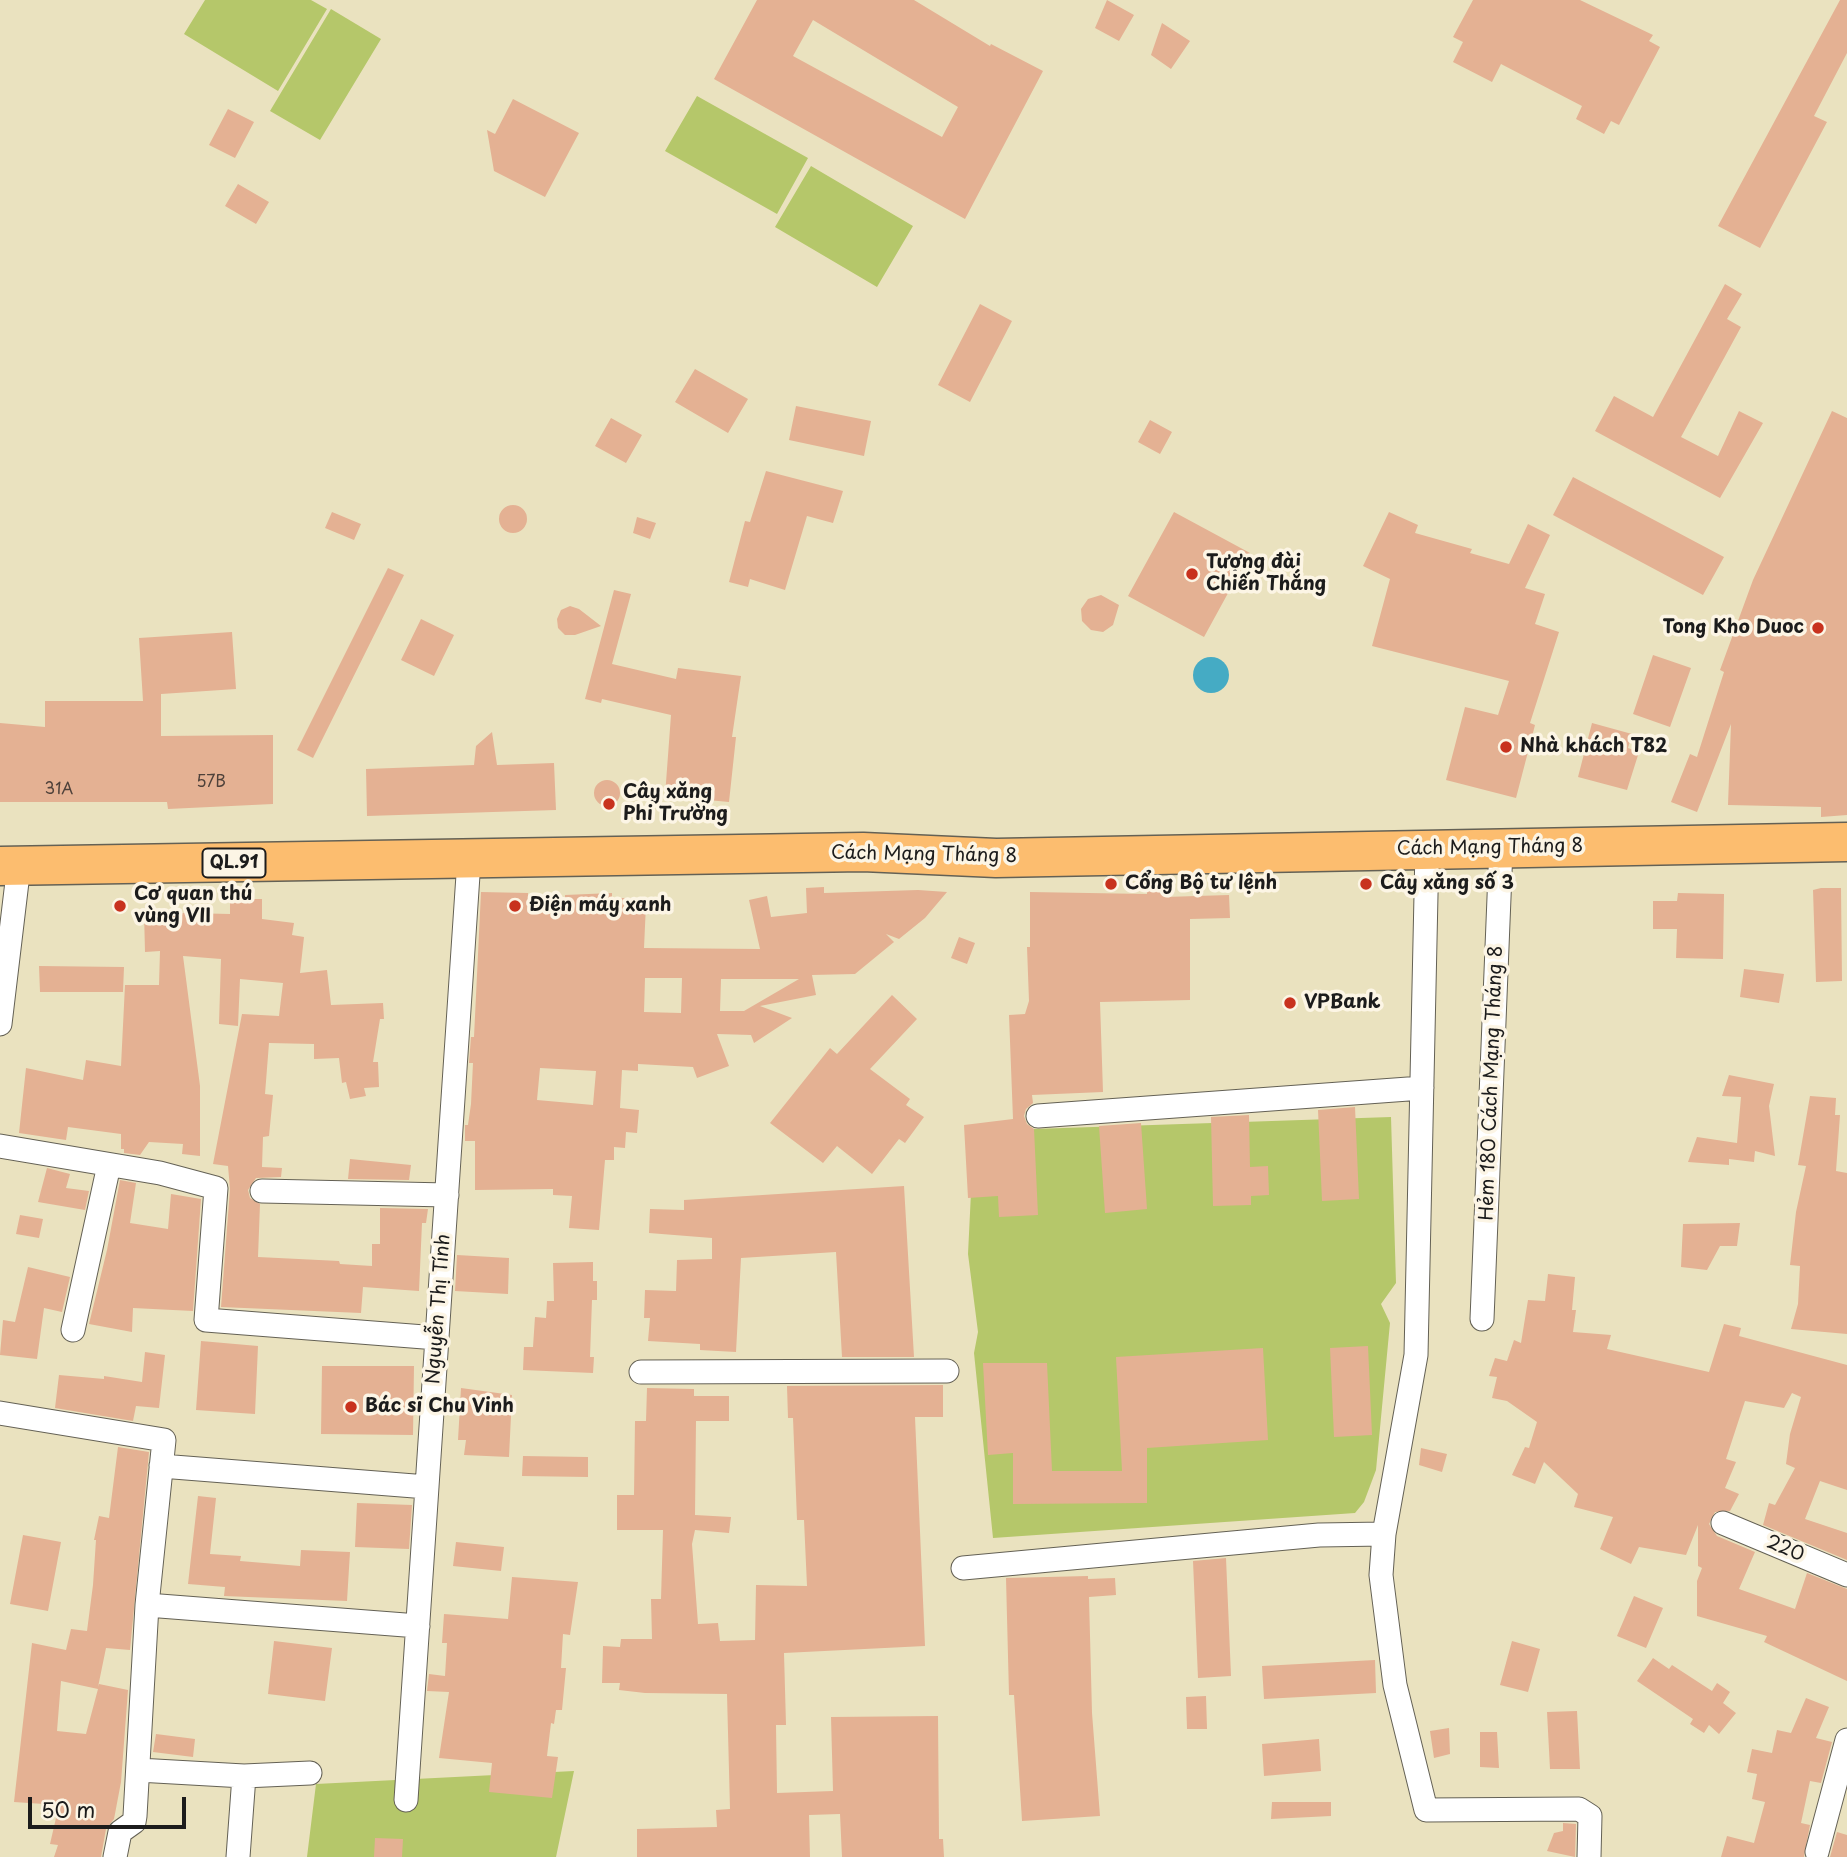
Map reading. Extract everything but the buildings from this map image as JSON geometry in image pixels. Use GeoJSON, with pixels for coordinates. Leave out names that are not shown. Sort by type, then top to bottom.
{"type":"FeatureCollection","features":[{"type":"Feature","properties":{"kind":"highway","name":"Cách Mạng Tháng 8"},"geometry":{"type":"LineString","coordinates":[[9,866],[863,852],[996,858],[1847,842]]}},
{"type":"Feature","properties":{"kind":"street","name":"Hẻm 180 Cách Mạng Tháng 8"},"geometry":{"type":"LineString","coordinates":[[1482,1319],[1501,848]]}},
{"type":"Feature","properties":{"kind":"street"},"geometry":{"type":"LineString","coordinates":[[1427,849],[1416,1354],[1384,1534],[1381,1575],[1395,1685],[1426,1810],[1579,1809],[1590,1816],[1589,1857]]}},
{"type":"Feature","properties":{"kind":"street","name":"Nguyễn Thị Tính"},"geometry":{"type":"LineString","coordinates":[[406,1800],[469,860]]}},
{"type":"Feature","properties":{"kind":"street"},"geometry":{"type":"LineString","coordinates":[[0,1024],[9,866]]}},
{"type":"Feature","properties":{"kind":"street"},"geometry":{"type":"LineString","coordinates":[[1038,1116],[1422,1088]]}},
{"type":"Feature","properties":{"kind":"street"},"geometry":{"type":"LineString","coordinates":[[0,1146],[160,1173],[216,1188],[206,1320],[437,1338]]}},
{"type":"Feature","properties":{"kind":"street"},"geometry":{"type":"LineString","coordinates":[[73,1330],[109,1165]]}},
{"type":"Feature","properties":{"kind":"street"},"geometry":{"type":"LineString","coordinates":[[262,1191],[447,1195]]}},
{"type":"Feature","properties":{"kind":"street"},"geometry":{"type":"LineString","coordinates":[[641,1372],[947,1371]]}},
{"type":"Feature","properties":{"kind":"street"},"geometry":{"type":"LineString","coordinates":[[0,1413],[164,1440],[147,1605],[134,1822],[120,1832],[115,1857]]}},
{"type":"Feature","properties":{"kind":"street"},"geometry":{"type":"LineString","coordinates":[[161,1465],[427,1487]]}},
{"type":"Feature","properties":{"kind":"street","name":"220"},"geometry":{"type":"LineString","coordinates":[[1723,1523],[1847,1575]]}},
{"type":"Feature","properties":{"kind":"street"},"geometry":{"type":"LineString","coordinates":[[963,1568],[1319,1535],[1384,1534]]}},
{"type":"Feature","properties":{"kind":"street"},"geometry":{"type":"LineString","coordinates":[[147,1605],[418,1626]]}},
{"type":"Feature","properties":{"kind":"street"},"geometry":{"type":"LineString","coordinates":[[1823,1855],[1847,1740]]}},
{"type":"Feature","properties":{"kind":"street"},"geometry":{"type":"LineString","coordinates":[[138,1770],[244,1776],[310,1773]]}},
{"type":"Feature","properties":{"kind":"street"},"geometry":{"type":"LineString","coordinates":[[238,1857],[244,1776]]}},
{"type":"Feature","properties":{"kind":"green space"},"geometry":{"type":"Polygon","coordinates":[[[205,0],[311,0],[327,9],[278,91],[184,34],[205,0]]]}},
{"type":"Feature","properties":{"kind":"green space"},"geometry":{"type":"Polygon","coordinates":[[[331,9],[381,39],[320,140],[270,111],[331,9]]]}},
{"type":"Feature","properties":{"kind":"green space"},"geometry":{"type":"Polygon","coordinates":[[[697,96],[808,158],[777,214],[665,151],[697,96]]]}},
{"type":"Feature","properties":{"kind":"green space"},"geometry":{"type":"Polygon","coordinates":[[[811,166],[913,226],[877,287],[775,227],[811,166]]]}},
{"type":"Feature","properties":{"kind":"green space"},"geometry":{"type":"Polygon","coordinates":[[[1391,1117],[1396,1283],[1381,1304],[1390,1323],[1376,1470],[1364,1502],[1355,1513],[993,1538],[974,1353],[978,1332],[968,1254],[974,1131],[1391,1117]]]}},
{"type":"Feature","properties":{"kind":"green space"},"geometry":{"type":"Polygon","coordinates":[[[574,1771],[556,1857],[307,1857],[316,1784],[574,1771]]]}},
{"type":"Feature","properties":{"kind":"water"},"geometry":{"type":"Polygon","coordinates":[[[1211,657],[1223,663],[1229,675],[1223,687],[1211,693],[1199,687],[1193,675],[1199,663],[1211,657]]]}},
{"type":"Feature","properties":{"kind":"place","name":"Tượng đài Chiến Thắng"},"geometry":{"type":"Point","coordinates":[1192,574]}},
{"type":"Feature","properties":{"kind":"place","name":"Tong Kho Duoc"},"geometry":{"type":"Point","coordinates":[1818,628]}},
{"type":"Feature","properties":{"kind":"place","name":"Nhà khách T82"},"geometry":{"type":"Point","coordinates":[1506,747]}},
{"type":"Feature","properties":{"kind":"place","name":"Cây xăng Phi Trường"},"geometry":{"type":"Point","coordinates":[609,804]}},
{"type":"Feature","properties":{"kind":"place","name":"Cổng Bộ tư lệnh"},"geometry":{"type":"Point","coordinates":[1111,884]}},
{"type":"Feature","properties":{"kind":"place","name":"Cây xăng số 3"},"geometry":{"type":"Point","coordinates":[1366,884]}},
{"type":"Feature","properties":{"kind":"place","name":"Cơ quan thú vùng VII"},"geometry":{"type":"Point","coordinates":[120,906]}},
{"type":"Feature","properties":{"kind":"place","name":"Điện máy xanh"},"geometry":{"type":"Point","coordinates":[515,906]}},
{"type":"Feature","properties":{"kind":"place","name":"VPBank"},"geometry":{"type":"Point","coordinates":[1290,1003]}},
{"type":"Feature","properties":{"kind":"place","name":"Bác sĩ Chu Vinh"},"geometry":{"type":"Point","coordinates":[351,1407]}}]}
